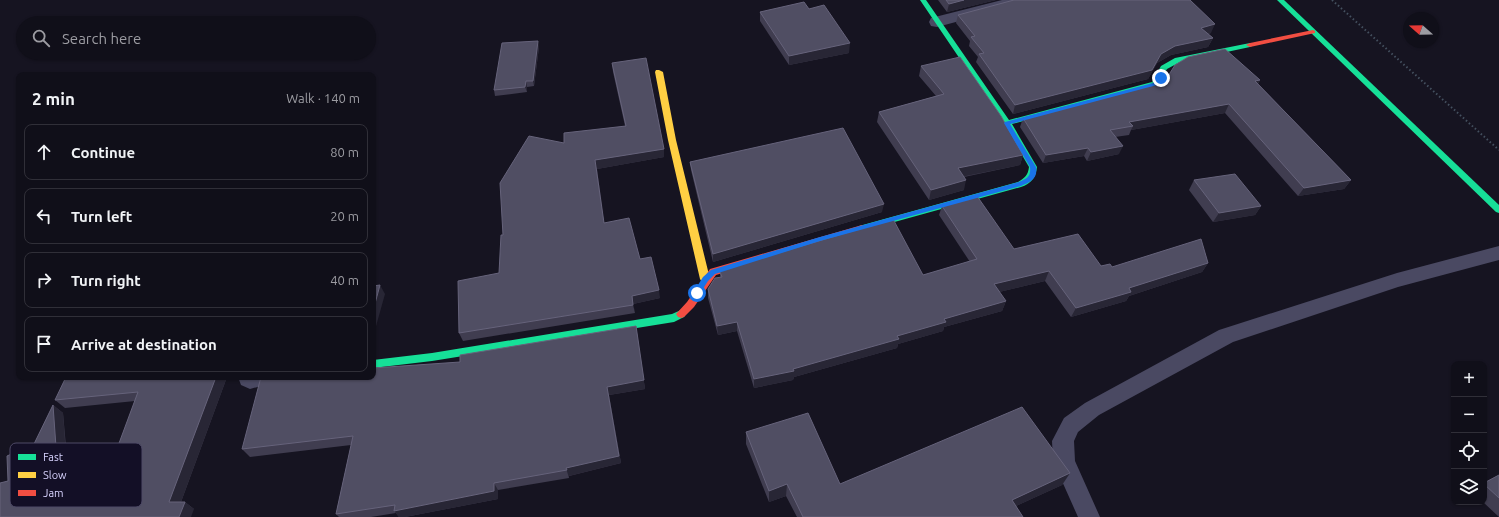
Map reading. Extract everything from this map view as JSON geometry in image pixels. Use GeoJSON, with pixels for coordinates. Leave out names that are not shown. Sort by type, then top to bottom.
{"type":"FeatureCollection","features":[{"type":"Feature","properties":{"kind":"main road"},"geometry":{"type":"LineString","coordinates":[[376,364],[432,357],[674,318],[683,314],[692,306],[705,279],[713,272],[812,241],[1021,184],[1030,179],[1034,173],[1033,167],[1007,123],[923,0]]}},
{"type":"Feature","properties":{"kind":"main road"},"geometry":{"type":"LineString","coordinates":[[1280,0],[1499,210]]}},
{"type":"Feature","properties":{"kind":"main road"},"geometry":{"type":"LineString","coordinates":[[1007,123],[1155,84],[1161,78],[1162,71],[1169,64],[1178,60],[1313,32]]}},
{"type":"Feature","properties":{"kind":"main road"},"geometry":{"type":"LineString","coordinates":[[659,72],[672,140],[705,279]]}},
{"type":"Feature","properties":{"kind":"street"},"geometry":{"type":"LineString","coordinates":[[937,22],[1021,0]]}},
{"type":"Feature","properties":{"kind":"lane"},"geometry":{"type":"LineString","coordinates":[[1089,517],[1064,461],[1063,441],[1071,425],[1092,409],[1226,336],[1397,280],[1499,253]]}},
{"type":"Feature","properties":{"kind":"path"},"geometry":{"type":"LineString","coordinates":[[1332,0],[1499,150]]}},
{"type":"Feature","properties":{"kind":"building"},"geometry":{"type":"Polygon","coordinates":[[[946,0],[964,0],[949,4],[946,0]]]}},
{"type":"Feature","properties":{"kind":"building"},"geometry":{"type":"Polygon","coordinates":[[[1014,0],[1190,0],[1215,24],[1201,28],[1213,38],[1175,46],[1161,54],[1152,70],[1015,105],[979,54],[984,53],[971,37],[975,36],[958,15],[1014,0]]]}},
{"type":"Feature","properties":{"kind":"building"},"geometry":{"type":"Polygon","coordinates":[[[804,2],[809,9],[824,5],[850,43],[789,56],[760,12],[804,2]]]}},
{"type":"Feature","properties":{"kind":"building"},"geometry":{"type":"Polygon","coordinates":[[[538,41],[533,81],[526,81],[525,87],[494,90],[502,43],[538,41]]]}},
{"type":"Feature","properties":{"kind":"building"},"geometry":{"type":"Polygon","coordinates":[[[1225,49],[1260,80],[1255,81],[1351,180],[1304,188],[1229,104],[1129,122],[1133,126],[1110,130],[1123,146],[1091,152],[1088,148],[1046,155],[1023,118],[1165,81],[1175,65],[1188,57],[1225,49]]]}},
{"type":"Feature","properties":{"kind":"building"},"geometry":{"type":"Polygon","coordinates":[[[960,57],[1001,116],[1023,155],[958,168],[966,180],[931,190],[879,112],[944,94],[921,66],[960,57]]]}},
{"type":"Feature","properties":{"kind":"building"},"geometry":{"type":"Polygon","coordinates":[[[646,58],[664,149],[595,160],[604,223],[629,218],[640,259],[651,257],[659,290],[632,296],[633,305],[459,333],[458,281],[499,273],[501,235],[503,235],[500,183],[529,136],[564,143],[564,133],[626,126],[612,63],[646,58]]]}},
{"type":"Feature","properties":{"kind":"building"},"geometry":{"type":"Polygon","coordinates":[[[843,128],[884,204],[713,254],[690,162],[843,128]]]}},
{"type":"Feature","properties":{"kind":"building"},"geometry":{"type":"Polygon","coordinates":[[[1235,174],[1261,206],[1219,213],[1194,180],[1235,174]]]}},
{"type":"Feature","properties":{"kind":"building"},"geometry":{"type":"Polygon","coordinates":[[[977,196],[1014,249],[1078,234],[1101,266],[1110,264],[1112,267],[1201,239],[1208,263],[1129,288],[1131,292],[1076,308],[1049,271],[994,284],[1006,301],[944,319],[946,322],[897,336],[899,339],[793,369],[794,371],[754,379],[737,322],[717,326],[708,289],[715,278],[722,277],[720,272],[721,270],[893,219],[923,275],[977,259],[942,206],[977,196]]]}},
{"type":"Feature","properties":{"kind":"building"},"geometry":{"type":"Polygon","coordinates":[[[380,285],[376,300],[376,286],[380,285]]]}},
{"type":"Feature","properties":{"kind":"building"},"geometry":{"type":"Polygon","coordinates":[[[636,326],[644,380],[607,387],[619,456],[566,468],[567,470],[494,483],[494,491],[394,511],[395,505],[336,514],[353,436],[242,449],[260,380],[376,380],[376,368],[460,362],[460,355],[636,326]]]}},
{"type":"Feature","properties":{"kind":"building"},"geometry":{"type":"Polygon","coordinates":[[[65,380],[215,380],[169,502],[185,502],[179,517],[0,517],[0,483],[8,481],[7,456],[10,455],[10,507],[142,507],[142,443],[119,443],[138,392],[55,400],[65,380]]]}},
{"type":"Feature","properties":{"kind":"building"},"geometry":{"type":"Polygon","coordinates":[[[53,405],[56,443],[34,443],[53,405]]]}},
{"type":"Feature","properties":{"kind":"building"},"geometry":{"type":"Polygon","coordinates":[[[1022,407],[1070,473],[1012,500],[1023,517],[803,517],[787,484],[769,491],[746,432],[808,413],[840,484],[1022,407]]]}},
{"type":"Feature","properties":{"kind":"building"},"geometry":{"type":"Polygon","coordinates":[[[1499,475],[1499,498],[1487,487],[1487,481],[1499,475]]]}},
{"type":"Feature","properties":{"kind":"traffic: fast"},"geometry":{"type":"LineString","coordinates":[[923,0],[1007,123],[1155,84],[1164,68],[1178,60],[1250,45]]}},
{"type":"Feature","properties":{"kind":"traffic: fast"},"geometry":{"type":"LineString","coordinates":[[1280,0],[1499,210]]}},
{"type":"Feature","properties":{"kind":"traffic: fast"},"geometry":{"type":"LineString","coordinates":[[862,228],[1021,184],[1026,181],[1030,177],[1033,167],[1007,123]]}},
{"type":"Feature","properties":{"kind":"traffic: fast"},"geometry":{"type":"LineString","coordinates":[[376,364],[432,357],[674,318],[681,314]]}},
{"type":"Feature","properties":{"kind":"traffic: slow"},"geometry":{"type":"LineString","coordinates":[[659,72],[672,140],[705,279]]}},
{"type":"Feature","properties":{"kind":"traffic: jam"},"geometry":{"type":"LineString","coordinates":[[1250,45],[1313,32]]}},
{"type":"Feature","properties":{"kind":"traffic: jam"},"geometry":{"type":"LineString","coordinates":[[681,314],[690,305],[713,272],[862,228]]}},
{"type":"Feature","properties":{"kind":"route"},"geometry":{"type":"LineString","coordinates":[[697,293],[705,279],[713,272],[820,239],[1021,184],[1030,179],[1034,173],[1033,167],[1007,123],[1155,84],[1161,78]]}}]}
